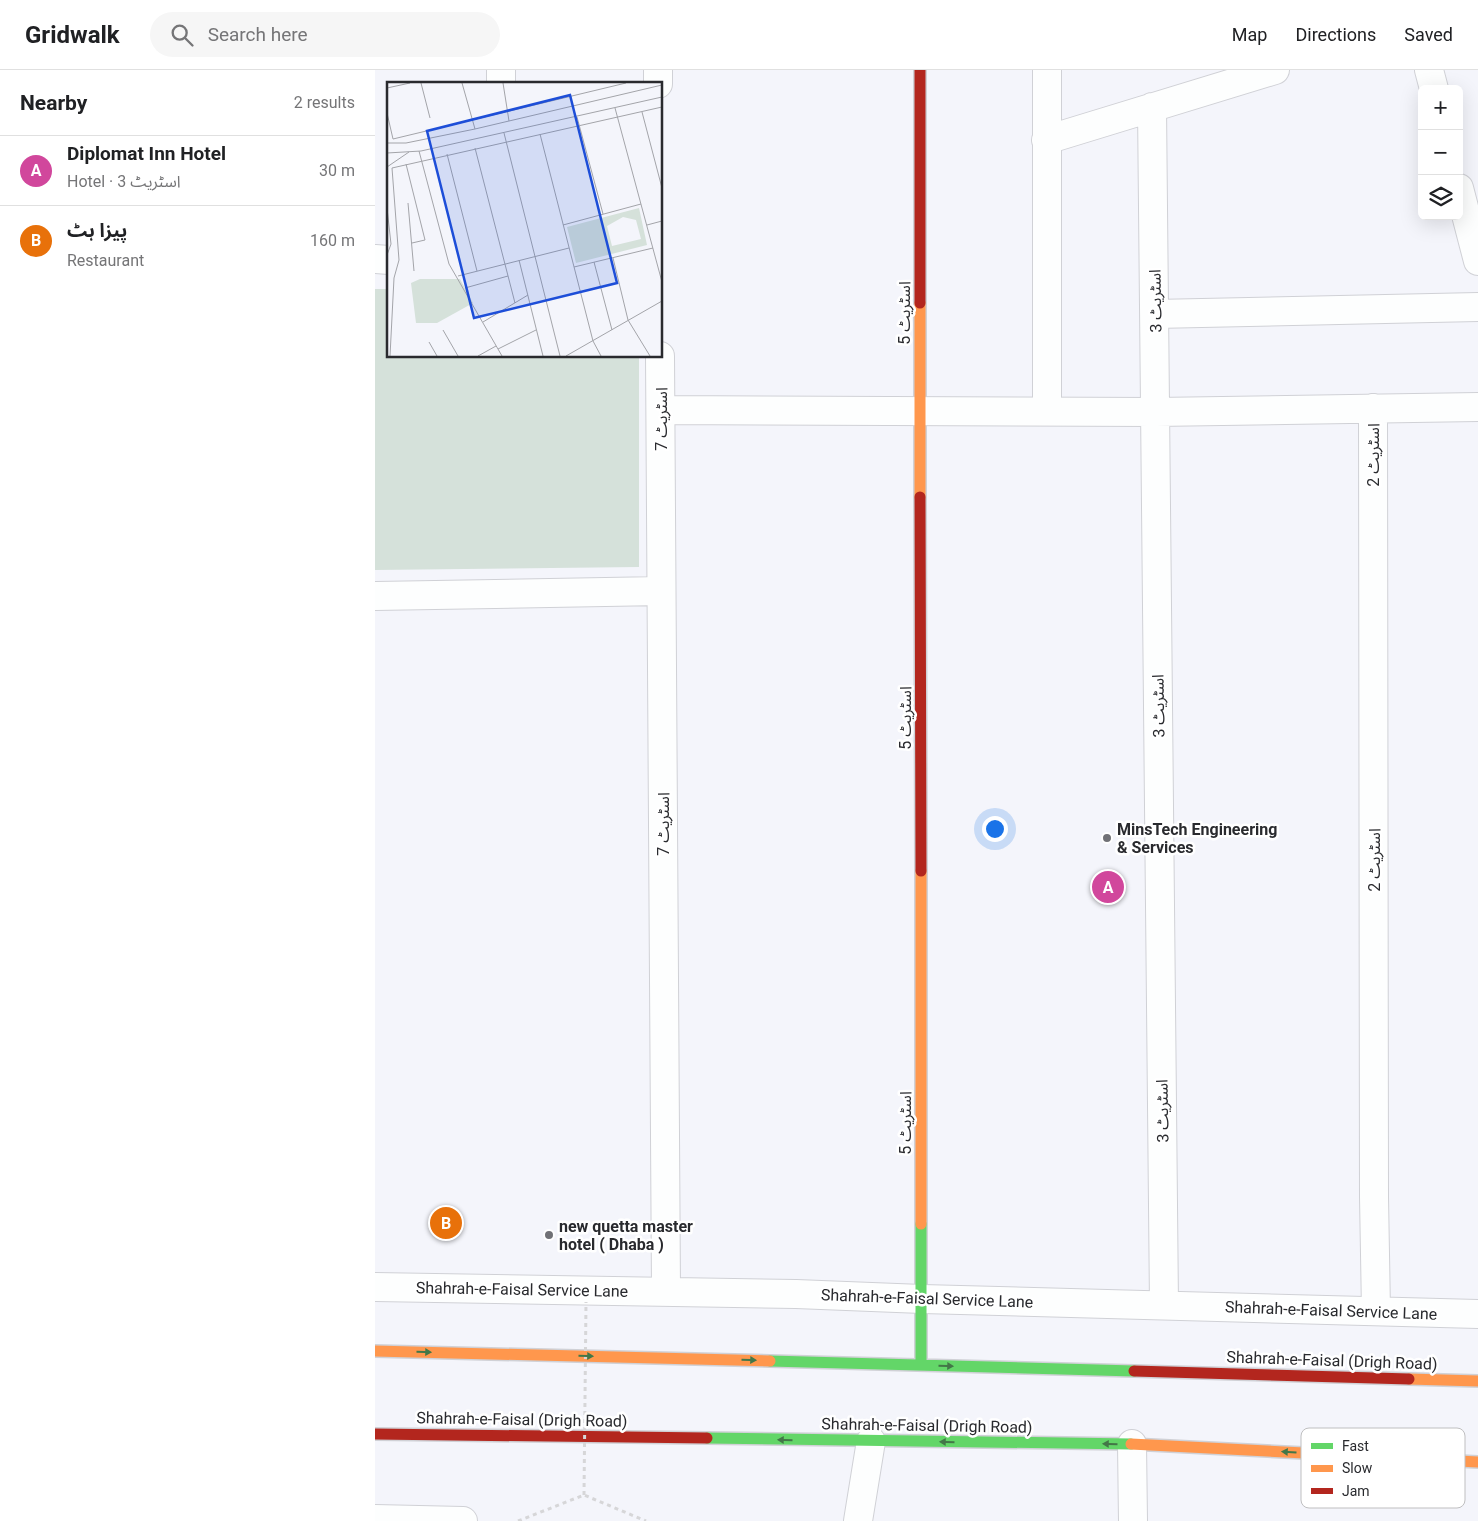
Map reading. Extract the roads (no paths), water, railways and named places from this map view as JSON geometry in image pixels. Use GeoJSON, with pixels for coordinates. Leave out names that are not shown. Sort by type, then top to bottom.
{"type":"FeatureCollection","features":[{"type":"Feature","properties":{"kind":"main road","name":"اسٹریٹ 5"},"geometry":{"type":"LineString","coordinates":[[920,70],[921,1365]]}},
{"type":"Feature","properties":{"kind":"main road","name":"Shahrah-e-Faisal (Drigh Road)"},"geometry":{"type":"LineString","coordinates":[[375,1351],[1478,1381]]}},
{"type":"Feature","properties":{"kind":"main road","name":"Shahrah-e-Faisal (Drigh Road)"},"geometry":{"type":"LineString","coordinates":[[375,1434],[1132,1444],[1301,1453]]}},
{"type":"Feature","properties":{"kind":"main road","name":"Shahrah-e-Faisal (Drigh Road)"},"geometry":{"type":"LineString","coordinates":[[1465,1461],[1478,1462]]}},
{"type":"Feature","properties":{"kind":"street"},"geometry":{"type":"LineString","coordinates":[[1047,70],[1047,411]]}},
{"type":"Feature","properties":{"kind":"street"},"geometry":{"type":"LineString","coordinates":[[1047,140],[1275,70]]}},
{"type":"Feature","properties":{"kind":"street"},"geometry":{"type":"LineString","coordinates":[[1429,70],[1433,85]]}},
{"type":"Feature","properties":{"kind":"street","name":"اسٹریٹ 3"},"geometry":{"type":"LineString","coordinates":[[1153,107],[1164,1305]]}},
{"type":"Feature","properties":{"kind":"street"},"geometry":{"type":"LineString","coordinates":[[1463,203],[1478,261]]}},
{"type":"Feature","properties":{"kind":"street"},"geometry":{"type":"LineString","coordinates":[[1155,314],[1478,306]]}},
{"type":"Feature","properties":{"kind":"street","name":"اسٹریٹ 7"},"geometry":{"type":"LineString","coordinates":[[660,358],[666,1291]]}},
{"type":"Feature","properties":{"kind":"street"},"geometry":{"type":"LineString","coordinates":[[661,410],[1156,412],[1478,407]]}},
{"type":"Feature","properties":{"kind":"street","name":"اسٹریٹ 2"},"geometry":{"type":"LineString","coordinates":[[1373,408],[1376,1311]]}},
{"type":"Feature","properties":{"kind":"street"},"geometry":{"type":"LineString","coordinates":[[375,596],[661,590]]}},
{"type":"Feature","properties":{"kind":"street","name":"Shahrah-e-Faisal Service Lane"},"geometry":{"type":"LineString","coordinates":[[375,1287],[796,1294],[1478,1314]]}},
{"type":"Feature","properties":{"kind":"street"},"geometry":{"type":"LineString","coordinates":[[858,1521],[871,1441]]}},
{"type":"Feature","properties":{"kind":"street"},"geometry":{"type":"LineString","coordinates":[[1132,1444],[1133,1521]]}},
{"type":"Feature","properties":{"kind":"street"},"geometry":{"type":"LineString","coordinates":[[375,1519],[463,1521]]}},
{"type":"Feature","properties":{"kind":"place","name":"MinsTech Engineering & Services"},"geometry":{"type":"Point","coordinates":[1107,838]}},
{"type":"Feature","properties":{"kind":"place","name":"Diplomat Inn Hotel"},"geometry":{"type":"Point","coordinates":[1108,887]}},
{"type":"Feature","properties":{"kind":"place","name":"پیزا ہٹ"},"geometry":{"type":"Point","coordinates":[446,1223]}},
{"type":"Feature","properties":{"kind":"place","name":"new quetta master hotel ( Dhaba )"},"geometry":{"type":"Point","coordinates":[549,1235]}}]}
